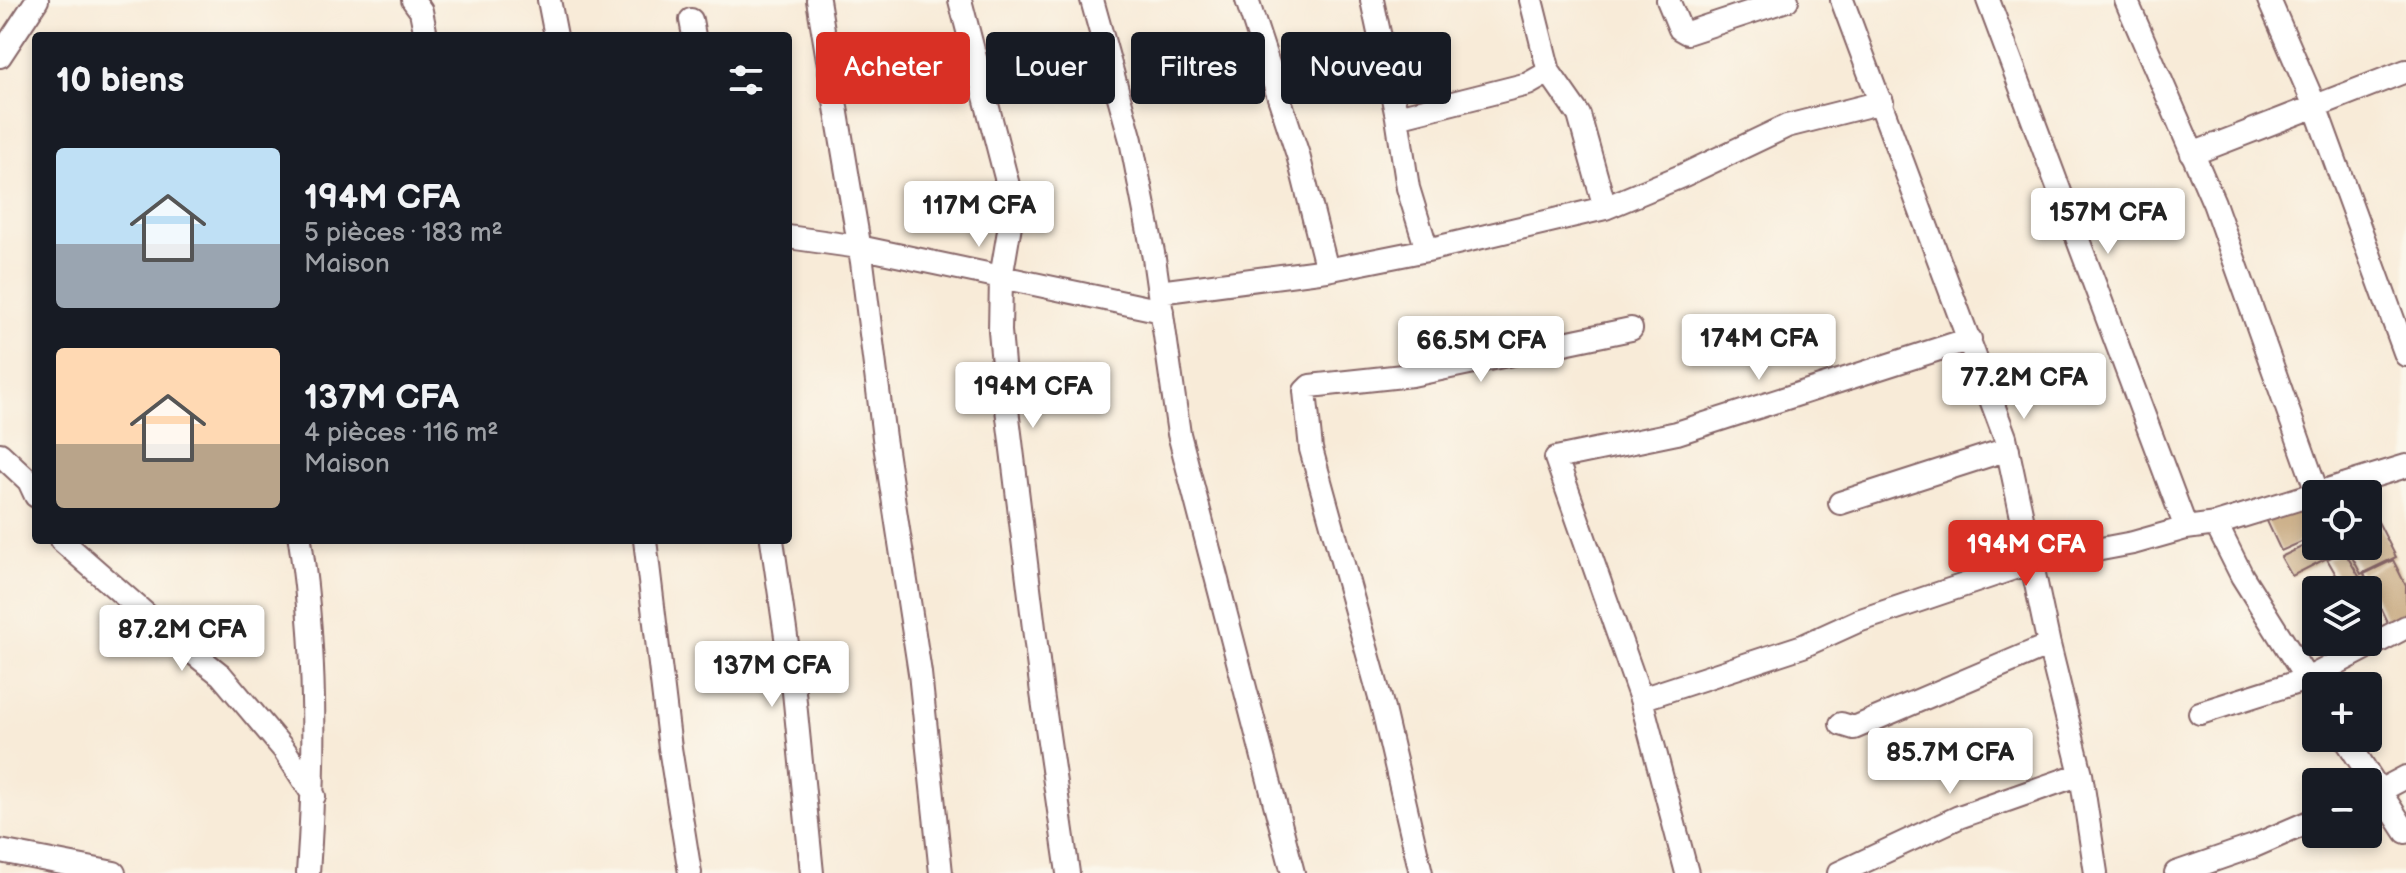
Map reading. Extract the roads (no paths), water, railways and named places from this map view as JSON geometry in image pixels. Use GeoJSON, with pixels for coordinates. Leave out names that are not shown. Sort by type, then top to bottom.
{"type":"FeatureCollection","features":[{"type":"Feature","properties":{"kind":"street"},"geometry":{"type":"LineString","coordinates":[[0,56],[37,0]]}},
{"type":"Feature","properties":{"kind":"street"},"geometry":{"type":"LineString","coordinates":[[413,0],[421,11],[425,32]]}},
{"type":"Feature","properties":{"kind":"street"},"geometry":{"type":"LineString","coordinates":[[549,0],[555,32]]}},
{"type":"Feature","properties":{"kind":"street"},"geometry":{"type":"LineString","coordinates":[[818,0],[859,247],[920,673],[941,873]]}},
{"type":"Feature","properties":{"kind":"street"},"geometry":{"type":"LineString","coordinates":[[960,0],[1011,197],[1011,219],[1001,278],[1000,331],[1042,693],[1068,873]]}},
{"type":"Feature","properties":{"kind":"street"},"geometry":{"type":"LineString","coordinates":[[1092,0],[1131,140],[1160,302],[1179,434],[1293,873]]}},
{"type":"Feature","properties":{"kind":"street"},"geometry":{"type":"LineString","coordinates":[[1247,0],[1298,155],[1327,270]]}},
{"type":"Feature","properties":{"kind":"street"},"geometry":{"type":"LineString","coordinates":[[1372,0],[1397,117],[1408,188],[1427,250]]}},
{"type":"Feature","properties":{"kind":"street"},"geometry":{"type":"LineString","coordinates":[[1531,0],[1549,72],[1579,115],[1605,208]]}},
{"type":"Feature","properties":{"kind":"street"},"geometry":{"type":"LineString","coordinates":[[1668,0],[1680,29],[1687,33],[1787,0]]}},
{"type":"Feature","properties":{"kind":"street"},"geometry":{"type":"LineString","coordinates":[[1842,0],[1970,339],[2008,449],[2049,645],[2081,774],[2096,873]]}},
{"type":"Feature","properties":{"kind":"street"},"geometry":{"type":"LineString","coordinates":[[1988,0],[2186,528]]}},
{"type":"Feature","properties":{"kind":"street"},"geometry":{"type":"LineString","coordinates":[[2126,0],[2214,203],[2313,480]]}},
{"type":"Feature","properties":{"kind":"street"},"geometry":{"type":"LineString","coordinates":[[2269,0],[2315,106],[2406,355]]}},
{"type":"Feature","properties":{"kind":"street"},"geometry":{"type":"LineString","coordinates":[[2192,154],[2406,71]]}},
{"type":"Feature","properties":{"kind":"street"},"geometry":{"type":"LineString","coordinates":[[1397,117],[1528,84],[1549,72]]}},
{"type":"Feature","properties":{"kind":"street"},"geometry":{"type":"LineString","coordinates":[[792,238],[859,247],[1001,278],[1160,302],[1427,250],[1605,208],[1787,126],[1882,102]]}},
{"type":"Feature","properties":{"kind":"street"},"geometry":{"type":"LineString","coordinates":[[1421,873],[1382,705],[1311,449],[1305,391],[1310,386],[1412,375],[1631,329]]}},
{"type":"Feature","properties":{"kind":"street"},"geometry":{"type":"LineString","coordinates":[[1687,873],[1641,699],[1556,458],[1677,433],[1970,339]]}},
{"type":"Feature","properties":{"kind":"street"},"geometry":{"type":"LineString","coordinates":[[1840,503],[2008,449]]}},
{"type":"Feature","properties":{"kind":"street"},"geometry":{"type":"LineString","coordinates":[[0,454],[32,487]]}},
{"type":"Feature","properties":{"kind":"street"},"geometry":{"type":"LineString","coordinates":[[2358,480],[2406,466]]}},
{"type":"Feature","properties":{"kind":"street"},"geometry":{"type":"LineString","coordinates":[[1641,699],[1803,646],[1858,621],[2032,562],[2216,524],[2302,497]]}},
{"type":"Feature","properties":{"kind":"street"},"geometry":{"type":"LineString","coordinates":[[2216,524],[2242,576],[2302,672]]}},
{"type":"Feature","properties":{"kind":"street"},"geometry":{"type":"LineString","coordinates":[[66,544],[221,675],[285,751],[314,796]]}},
{"type":"Feature","properties":{"kind":"street"},"geometry":{"type":"LineString","coordinates":[[301,544],[309,601],[314,796],[308,873]]}},
{"type":"Feature","properties":{"kind":"street"},"geometry":{"type":"LineString","coordinates":[[645,544],[670,748],[690,873]]}},
{"type":"Feature","properties":{"kind":"street"},"geometry":{"type":"LineString","coordinates":[[773,544],[794,692],[812,873]]}},
{"type":"Feature","properties":{"kind":"street"},"geometry":{"type":"LineString","coordinates":[[2334,672],[2406,627]]}},
{"type":"Feature","properties":{"kind":"street"},"geometry":{"type":"LineString","coordinates":[[1841,724],[1854,728],[2049,645]]}},
{"type":"Feature","properties":{"kind":"street"},"geometry":{"type":"LineString","coordinates":[[2200,713],[2302,688]]}},
{"type":"Feature","properties":{"kind":"street"},"geometry":{"type":"LineString","coordinates":[[1839,873],[1959,817],[2081,774]]}},
{"type":"Feature","properties":{"kind":"street"},"geometry":{"type":"LineString","coordinates":[[2382,790],[2406,777]]}},
{"type":"Feature","properties":{"kind":"street"},"geometry":{"type":"LineString","coordinates":[[2382,804],[2406,832]]}},
{"type":"Feature","properties":{"kind":"street"},"geometry":{"type":"LineString","coordinates":[[2176,873],[2254,846],[2302,825]]}},
{"type":"Feature","properties":{"kind":"street"},"geometry":{"type":"LineString","coordinates":[[0,851],[114,873]]}}]}
